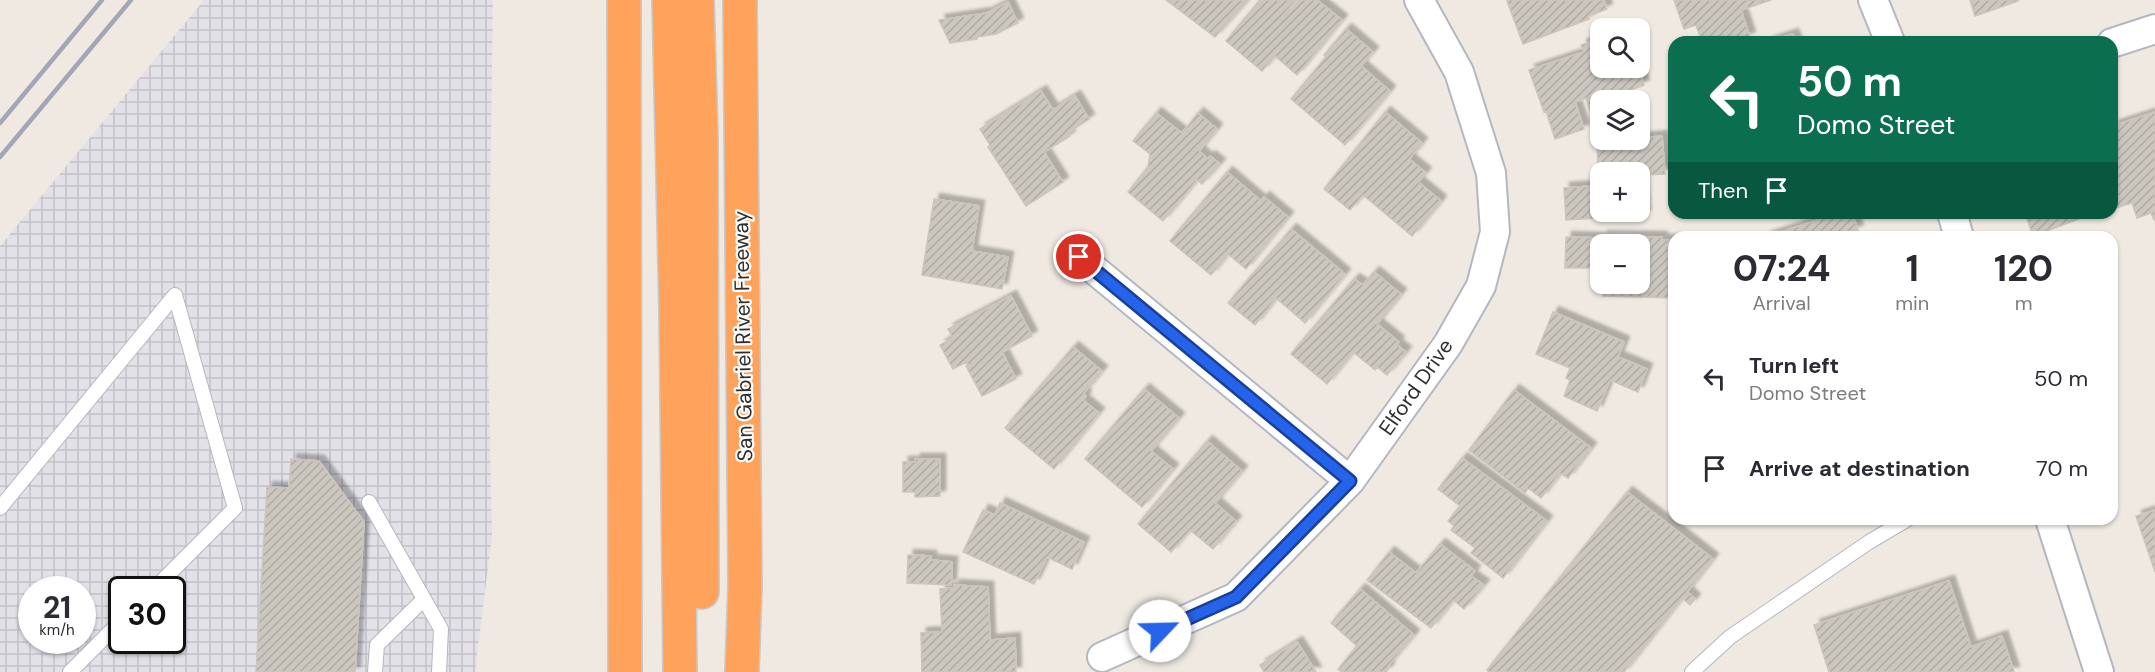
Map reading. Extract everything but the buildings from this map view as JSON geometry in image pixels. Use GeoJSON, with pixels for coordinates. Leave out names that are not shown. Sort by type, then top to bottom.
{"type":"FeatureCollection","features":[{"type":"Feature","properties":{"kind":"highway"},"geometry":{"type":"LineString","coordinates":[[624,0],[625,672]]}},
{"type":"Feature","properties":{"kind":"highway"},"geometry":{"type":"LineString","coordinates":[[669,0],[680,672]]}},
{"type":"Feature","properties":{"kind":"highway"},"geometry":{"type":"LineString","coordinates":[[697,0],[701,136],[702,672]]}},
{"type":"Feature","properties":{"kind":"highway","name":"San Gabriel River Freeway"},"geometry":{"type":"LineString","coordinates":[[740,0],[746,586],[742,672]]}},
{"type":"Feature","properties":{"kind":"street","name":"Elford Drive"},"geometry":{"type":"LineString","coordinates":[[1102,657],[1236,597],[1350,481],[1448,345],[1481,286],[1495,232],[1491,173],[1459,72],[1419,0]]}},
{"type":"Feature","properties":{"kind":"street"},"geometry":{"type":"LineString","coordinates":[[1873,0],[1888,36]]}},
{"type":"Feature","properties":{"kind":"street"},"geometry":{"type":"LineString","coordinates":[[2118,41],[2155,29]]}},
{"type":"Feature","properties":{"kind":"street"},"geometry":{"type":"LineString","coordinates":[[1079,257],[1350,481]]}},
{"type":"Feature","properties":{"kind":"street"},"geometry":{"type":"LineString","coordinates":[[2052,525],[2099,672]]}},
{"type":"Feature","properties":{"kind":"lane"},"geometry":{"type":"LineString","coordinates":[[0,508],[175,295],[235,508],[167,576]]}},
{"type":"Feature","properties":{"kind":"lane"},"geometry":{"type":"LineString","coordinates":[[369,502],[441,629],[439,672]]}},
{"type":"Feature","properties":{"kind":"lane"},"geometry":{"type":"LineString","coordinates":[[1692,672],[1730,637],[1869,542],[1898,525]]}},
{"type":"Feature","properties":{"kind":"lane"},"geometry":{"type":"LineString","coordinates":[[375,672],[377,645],[423,600]]}},
{"type":"Feature","properties":{"kind":"lane"},"geometry":{"type":"LineString","coordinates":[[70,672],[108,634]]}},
{"type":"Feature","properties":{"kind":"shaded area"},"geometry":{"type":"Polygon","coordinates":[[[204,0],[493,0],[488,353],[492,535],[475,672],[0,672],[0,246],[204,0]]]}},
{"type":"Feature","properties":{"kind":"railway"},"geometry":{"type":"LineString","coordinates":[[0,123],[102,0]]}},
{"type":"Feature","properties":{"kind":"railway"},"geometry":{"type":"LineString","coordinates":[[0,157],[131,0]]}},
{"type":"Feature","properties":{"kind":"route"},"geometry":{"type":"LineString","coordinates":[[1079,257],[1350,481],[1236,597],[1160,631]]}}]}
